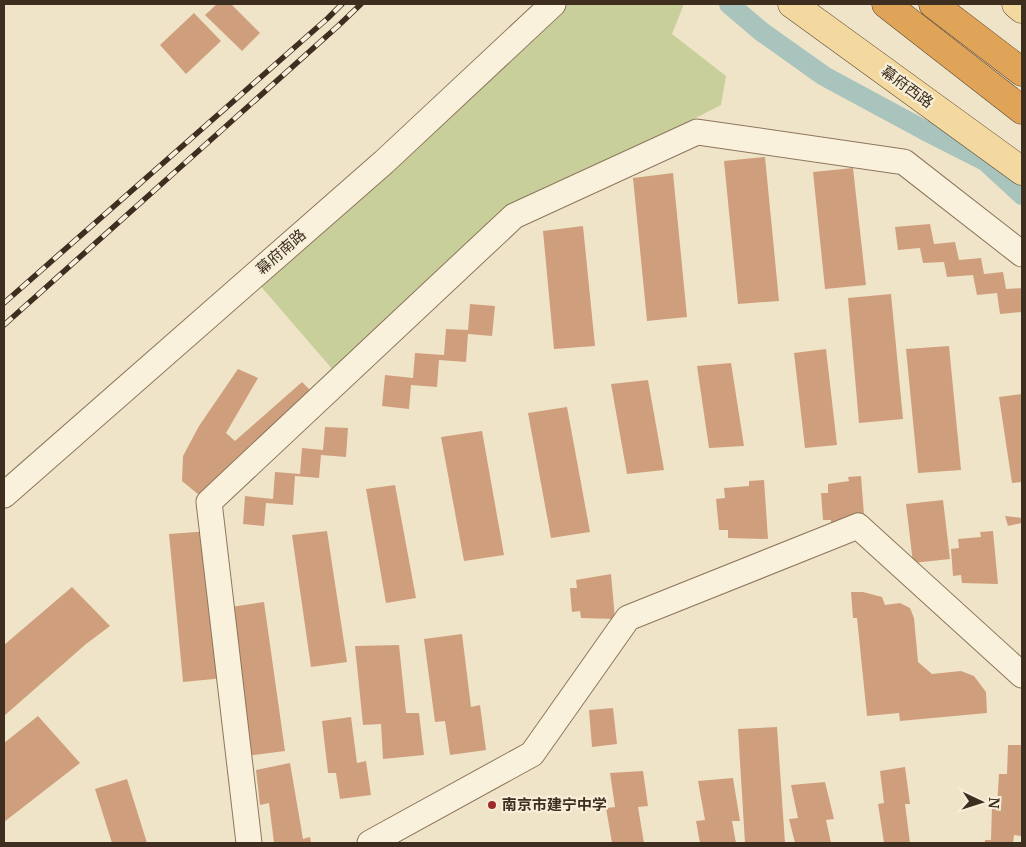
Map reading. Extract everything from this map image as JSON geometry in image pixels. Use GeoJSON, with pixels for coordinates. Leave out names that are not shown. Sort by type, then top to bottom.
{"type":"FeatureCollection","features":[{"type":"Feature","properties":{"kind":"highway"},"geometry":{"type":"LineString","coordinates":[[886,4],[1022,110]]}},
{"type":"Feature","properties":{"kind":"highway"},"geometry":{"type":"LineString","coordinates":[[933,4],[1022,72]]}},
{"type":"Feature","properties":{"kind":"main road","name":"幕府西路"},"geometry":{"type":"LineString","coordinates":[[792,4],[1022,171]]}},
{"type":"Feature","properties":{"kind":"main road"},"geometry":{"type":"LineString","coordinates":[[1016,4],[1022,9]]}},
{"type":"Feature","properties":{"kind":"street","name":"幕府南路"},"geometry":{"type":"LineString","coordinates":[[4,495],[384,162],[553,4]]}},
{"type":"Feature","properties":{"kind":"street"},"geometry":{"type":"LineString","coordinates":[[250,843],[209,502],[514,216],[698,132],[904,162],[1022,254]]}},
{"type":"Feature","properties":{"kind":"street"},"geometry":{"type":"LineString","coordinates":[[370,843],[532,754],[628,618],[858,526],[1022,675]]}},
{"type":"Feature","properties":{"kind":"green space"},"geometry":{"type":"Polygon","coordinates":[[[565,4],[684,4],[672,34],[726,76],[721,105],[497,219],[333,370],[258,283],[565,4]]]}},
{"type":"Feature","properties":{"kind":"building"},"geometry":{"type":"Polygon","coordinates":[[[217,4],[231,4],[260,33],[242,51],[205,15],[217,4]]]}},
{"type":"Feature","properties":{"kind":"building"},"geometry":{"type":"Polygon","coordinates":[[[194,13],[221,41],[186,74],[160,45],[194,13]]]}},
{"type":"Feature","properties":{"kind":"building"},"geometry":{"type":"Polygon","coordinates":[[[765,157],[779,301],[738,304],[724,161],[765,157]]]}},
{"type":"Feature","properties":{"kind":"building"},"geometry":{"type":"Polygon","coordinates":[[[853,168],[866,285],[825,289],[813,172],[853,168]]]}},
{"type":"Feature","properties":{"kind":"building"},"geometry":{"type":"Polygon","coordinates":[[[673,173],[687,317],[647,321],[633,178],[673,173]]]}},
{"type":"Feature","properties":{"kind":"building"},"geometry":{"type":"Polygon","coordinates":[[[930,224],[934,244],[955,242],[959,260],[981,258],[984,274],[1003,272],[1006,289],[1022,288],[1022,312],[1000,314],[997,293],[977,295],[973,275],[947,277],[944,262],[923,263],[920,248],[898,250],[895,227],[930,224]]]}},
{"type":"Feature","properties":{"kind":"building"},"geometry":{"type":"Polygon","coordinates":[[[583,226],[595,346],[554,349],[543,231],[583,226]]]}},
{"type":"Feature","properties":{"kind":"building"},"geometry":{"type":"Polygon","coordinates":[[[891,294],[903,419],[859,423],[848,298],[891,294]]]}},
{"type":"Feature","properties":{"kind":"building"},"geometry":{"type":"Polygon","coordinates":[[[470,304],[495,306],[492,336],[468,334],[466,362],[439,360],[437,387],[411,385],[409,409],[382,406],[385,375],[413,378],[415,353],[444,355],[446,329],[468,330],[470,304]]]}},
{"type":"Feature","properties":{"kind":"building"},"geometry":{"type":"Polygon","coordinates":[[[949,346],[961,470],[918,473],[906,349],[949,346]]]}},
{"type":"Feature","properties":{"kind":"building"},"geometry":{"type":"Polygon","coordinates":[[[826,349],[837,445],[805,448],[794,353],[826,349]]]}},
{"type":"Feature","properties":{"kind":"building"},"geometry":{"type":"Polygon","coordinates":[[[731,363],[744,446],[709,448],[697,366],[731,363]]]}},
{"type":"Feature","properties":{"kind":"building"},"geometry":{"type":"Polygon","coordinates":[[[238,369],[258,378],[226,433],[235,441],[302,382],[315,395],[289,425],[298,436],[216,509],[182,481],[183,456],[199,426],[238,369]]]}},
{"type":"Feature","properties":{"kind":"building"},"geometry":{"type":"Polygon","coordinates":[[[648,380],[664,470],[627,474],[611,384],[648,380]]]}},
{"type":"Feature","properties":{"kind":"building"},"geometry":{"type":"Polygon","coordinates":[[[1022,394],[1022,482],[1012,483],[999,397],[1022,394]]]}},
{"type":"Feature","properties":{"kind":"building"},"geometry":{"type":"Polygon","coordinates":[[[567,407],[590,532],[551,538],[528,413],[567,407]]]}},
{"type":"Feature","properties":{"kind":"building"},"geometry":{"type":"Polygon","coordinates":[[[325,427],[348,428],[346,457],[321,455],[319,478],[295,476],[293,505],[266,503],[264,526],[243,524],[245,496],[273,499],[275,472],[300,474],[302,448],[323,450],[325,427]]]}},
{"type":"Feature","properties":{"kind":"building"},"geometry":{"type":"Polygon","coordinates":[[[482,431],[504,555],[464,561],[441,437],[482,431]]]}},
{"type":"Feature","properties":{"kind":"building"},"geometry":{"type":"Polygon","coordinates":[[[861,476],[865,528],[831,528],[831,520],[823,520],[821,493],[828,493],[828,484],[849,481],[848,477],[861,476]]]}},
{"type":"Feature","properties":{"kind":"building"},"geometry":{"type":"Polygon","coordinates":[[[764,480],[768,539],[728,538],[728,530],[719,530],[716,499],[725,498],[724,488],[749,486],[749,481],[764,480]]]}},
{"type":"Feature","properties":{"kind":"building"},"geometry":{"type":"Polygon","coordinates":[[[395,485],[416,598],[386,603],[366,489],[395,485]]]}},
{"type":"Feature","properties":{"kind":"building"},"geometry":{"type":"Polygon","coordinates":[[[943,500],[950,559],[913,563],[906,504],[943,500]]]}},
{"type":"Feature","properties":{"kind":"building"},"geometry":{"type":"Polygon","coordinates":[[[1005,516],[1022,518],[1022,523],[1008,526],[1005,516]]]}},
{"type":"Feature","properties":{"kind":"building"},"geometry":{"type":"Polygon","coordinates":[[[210,531],[224,678],[183,682],[169,534],[210,531]]]}},
{"type":"Feature","properties":{"kind":"building"},"geometry":{"type":"Polygon","coordinates":[[[327,531],[347,662],[311,667],[292,535],[327,531]]]}},
{"type":"Feature","properties":{"kind":"building"},"geometry":{"type":"Polygon","coordinates":[[[993,531],[998,584],[962,583],[961,575],[953,576],[951,549],[959,548],[958,539],[981,537],[980,532],[993,531]]]}},
{"type":"Feature","properties":{"kind":"building"},"geometry":{"type":"Polygon","coordinates":[[[611,574],[615,619],[581,618],[580,611],[572,612],[570,588],[577,588],[576,580],[611,574]]]}},
{"type":"Feature","properties":{"kind":"building"},"geometry":{"type":"Polygon","coordinates":[[[72,587],[110,626],[86,644],[4,716],[4,645],[72,587]]]}},
{"type":"Feature","properties":{"kind":"building"},"geometry":{"type":"Polygon","coordinates":[[[851,592],[863,592],[882,597],[885,605],[900,603],[910,608],[914,618],[918,662],[932,674],[961,671],[974,676],[986,692],[987,713],[900,721],[899,713],[867,716],[857,618],[853,618],[851,592]]]}},
{"type":"Feature","properties":{"kind":"building"},"geometry":{"type":"Polygon","coordinates":[[[264,602],[285,751],[245,756],[224,608],[264,602]]]}},
{"type":"Feature","properties":{"kind":"building"},"geometry":{"type":"Polygon","coordinates":[[[462,634],[471,707],[480,705],[486,750],[450,755],[445,721],[435,722],[424,639],[462,634]]]}},
{"type":"Feature","properties":{"kind":"building"},"geometry":{"type":"Polygon","coordinates":[[[399,645],[406,713],[419,713],[424,755],[383,759],[381,724],[363,725],[355,646],[399,645]]]}},
{"type":"Feature","properties":{"kind":"building"},"geometry":{"type":"Polygon","coordinates":[[[613,708],[617,744],[592,747],[589,710],[613,708]]]}},
{"type":"Feature","properties":{"kind":"building"},"geometry":{"type":"Polygon","coordinates":[[[38,716],[80,763],[4,822],[4,743],[38,716]]]}},
{"type":"Feature","properties":{"kind":"building"},"geometry":{"type":"Polygon","coordinates":[[[351,717],[357,763],[366,761],[371,795],[340,799],[336,773],[328,773],[322,721],[351,717]]]}},
{"type":"Feature","properties":{"kind":"building"},"geometry":{"type":"Polygon","coordinates":[[[777,727],[785,843],[745,843],[738,729],[777,727]]]}},
{"type":"Feature","properties":{"kind":"building"},"geometry":{"type":"Polygon","coordinates":[[[1008,745],[1022,745],[1021,836],[1014,835],[1013,843],[985,843],[985,840],[991,840],[992,806],[997,806],[999,774],[1007,774],[1008,745]]]}},
{"type":"Feature","properties":{"kind":"building"},"geometry":{"type":"Polygon","coordinates":[[[290,763],[303,839],[310,837],[311,843],[274,843],[269,803],[260,805],[256,770],[290,763]]]}},
{"type":"Feature","properties":{"kind":"building"},"geometry":{"type":"Polygon","coordinates":[[[905,767],[910,804],[905,804],[910,843],[884,843],[878,804],[884,803],[880,771],[905,767]]]}},
{"type":"Feature","properties":{"kind":"building"},"geometry":{"type":"Polygon","coordinates":[[[643,771],[648,806],[638,807],[644,843],[612,843],[606,808],[615,807],[610,773],[643,771]]]}},
{"type":"Feature","properties":{"kind":"building"},"geometry":{"type":"Polygon","coordinates":[[[733,778],[740,821],[732,821],[736,843],[700,843],[696,821],[705,820],[698,781],[733,778]]]}},
{"type":"Feature","properties":{"kind":"building"},"geometry":{"type":"Polygon","coordinates":[[[127,779],[147,843],[112,843],[95,789],[127,779]]]}},
{"type":"Feature","properties":{"kind":"building"},"geometry":{"type":"Polygon","coordinates":[[[825,782],[834,819],[826,820],[831,843],[795,843],[789,819],[798,818],[791,785],[825,782]]]}},
{"type":"Feature","properties":{"kind":"waterway"},"geometry":{"type":"LineString","coordinates":[[729,4],[762,32],[824,76],[985,161],[1022,195]]}},
{"type":"Feature","properties":{"kind":"railway"},"geometry":{"type":"LineString","coordinates":[[4,303],[342,4]]}},
{"type":"Feature","properties":{"kind":"railway"},"geometry":{"type":"LineString","coordinates":[[4,325],[361,4]]}},
{"type":"Feature","properties":{"kind":"place","name":"南京市建宁中学"},"geometry":{"type":"Point","coordinates":[492,805]}}]}
